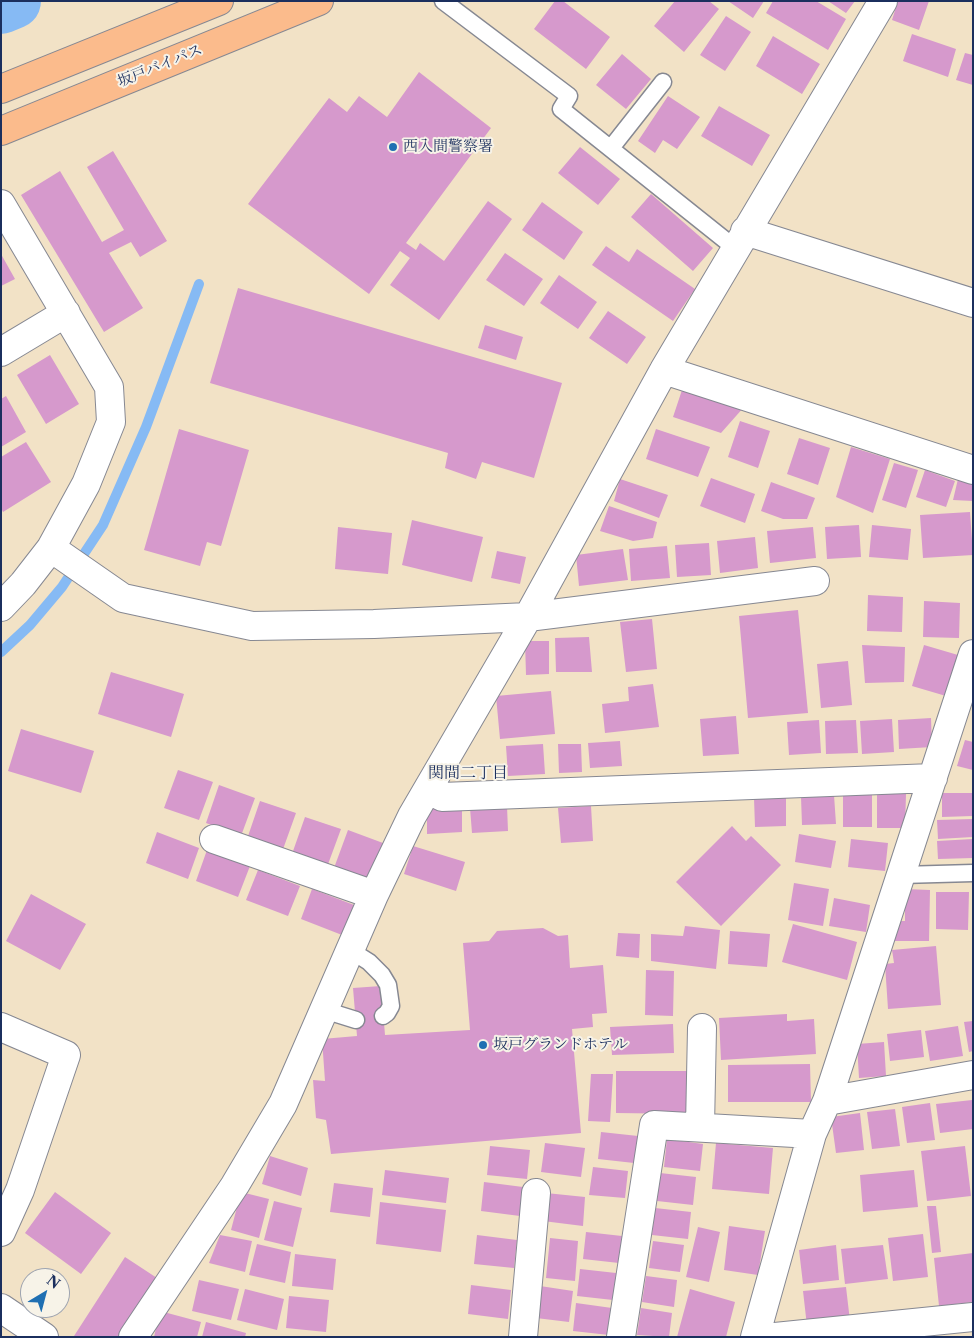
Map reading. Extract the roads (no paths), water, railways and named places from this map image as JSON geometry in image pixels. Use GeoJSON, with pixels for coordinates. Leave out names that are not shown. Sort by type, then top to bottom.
{"type":"FeatureCollection","features":[{"type":"Feature","properties":{"kind":"highway"},"geometry":{"type":"LineString","coordinates":[[1,89],[220,1]]}},
{"type":"Feature","properties":{"kind":"highway","name":"坂戸バイパス"},"geometry":{"type":"LineString","coordinates":[[1,131],[319,1]]}},
{"type":"Feature","properties":{"kind":"street"},"geometry":{"type":"LineString","coordinates":[[133,1337],[235,1185],[278,1112],[374,895],[412,816],[528,616],[664,370],[740,239],[884,1]]}},
{"type":"Feature","properties":{"kind":"street"},"geometry":{"type":"LineString","coordinates":[[1,204],[110,387],[111,422],[86,484],[51,548],[23,584],[1,607]]}},
{"type":"Feature","properties":{"kind":"street"},"geometry":{"type":"LineString","coordinates":[[740,239],[973,303]]}},
{"type":"Feature","properties":{"kind":"street"},"geometry":{"type":"LineString","coordinates":[[1,352],[66,313]]}},
{"type":"Feature","properties":{"kind":"street"},"geometry":{"type":"LineString","coordinates":[[664,370],[973,470]]}},
{"type":"Feature","properties":{"kind":"street"},"geometry":{"type":"LineString","coordinates":[[51,548],[124,598],[252,626],[374,624],[528,616],[816,581]]}},
{"type":"Feature","properties":{"kind":"street"},"geometry":{"type":"LineString","coordinates":[[755,1337],[812,1134],[827,1102],[933,778],[966,697],[973,654]]}},
{"type":"Feature","properties":{"kind":"street"},"geometry":{"type":"LineString","coordinates":[[429,788],[442,797],[933,778]]}},
{"type":"Feature","properties":{"kind":"street"},"geometry":{"type":"LineString","coordinates":[[214,839],[374,895]]}},
{"type":"Feature","properties":{"kind":"street"},"geometry":{"type":"LineString","coordinates":[[1,1027],[66,1055],[20,1190],[1,1232]]}},
{"type":"Feature","properties":{"kind":"street"},"geometry":{"type":"LineString","coordinates":[[700,1127],[702,1028]]}},
{"type":"Feature","properties":{"kind":"street"},"geometry":{"type":"LineString","coordinates":[[827,1102],[973,1075]]}},
{"type":"Feature","properties":{"kind":"street"},"geometry":{"type":"LineString","coordinates":[[621,1337],[654,1125],[812,1134]]}},
{"type":"Feature","properties":{"kind":"street"},"geometry":{"type":"LineString","coordinates":[[523,1337],[536,1193]]}},
{"type":"Feature","properties":{"kind":"street"},"geometry":{"type":"LineString","coordinates":[[1,1308],[44,1337]]}},
{"type":"Feature","properties":{"kind":"street"},"geometry":{"type":"LineString","coordinates":[[775,1337],[881,1332],[973,1317]]}},
{"type":"Feature","properties":{"kind":"lane"},"geometry":{"type":"LineString","coordinates":[[443,1],[569,96],[562,109],[611,148],[740,239]]}},
{"type":"Feature","properties":{"kind":"lane"},"geometry":{"type":"LineString","coordinates":[[611,148],[663,82]]}},
{"type":"Feature","properties":{"kind":"lane"},"geometry":{"type":"LineString","coordinates":[[901,875],[973,873]]}},
{"type":"Feature","properties":{"kind":"lane"},"geometry":{"type":"LineString","coordinates":[[350,950],[368,962],[382,975],[388,985],[391,1006],[383,1016]]}},
{"type":"Feature","properties":{"kind":"lane"},"geometry":{"type":"LineString","coordinates":[[324,1010],[356,1020]]}},
{"type":"Feature","properties":{"kind":"waterway"},"geometry":{"type":"LineString","coordinates":[[1,6],[13,1]]}},
{"type":"Feature","properties":{"kind":"waterway"},"geometry":{"type":"LineString","coordinates":[[1,652],[30,625],[62,587],[103,525],[146,427],[199,284]]}},
{"type":"Feature","properties":{"kind":"place","name":"西入間警察署"},"geometry":{"type":"Point","coordinates":[393,147]}},
{"type":"Feature","properties":{"kind":"place","name":"坂戸グランドホテル"},"geometry":{"type":"Point","coordinates":[483,1045]}},
{"type":"Feature","properties":{"kind":"district","name":"関間二丁目"},"geometry":{"type":"Point","coordinates":[468,773]}}]}
